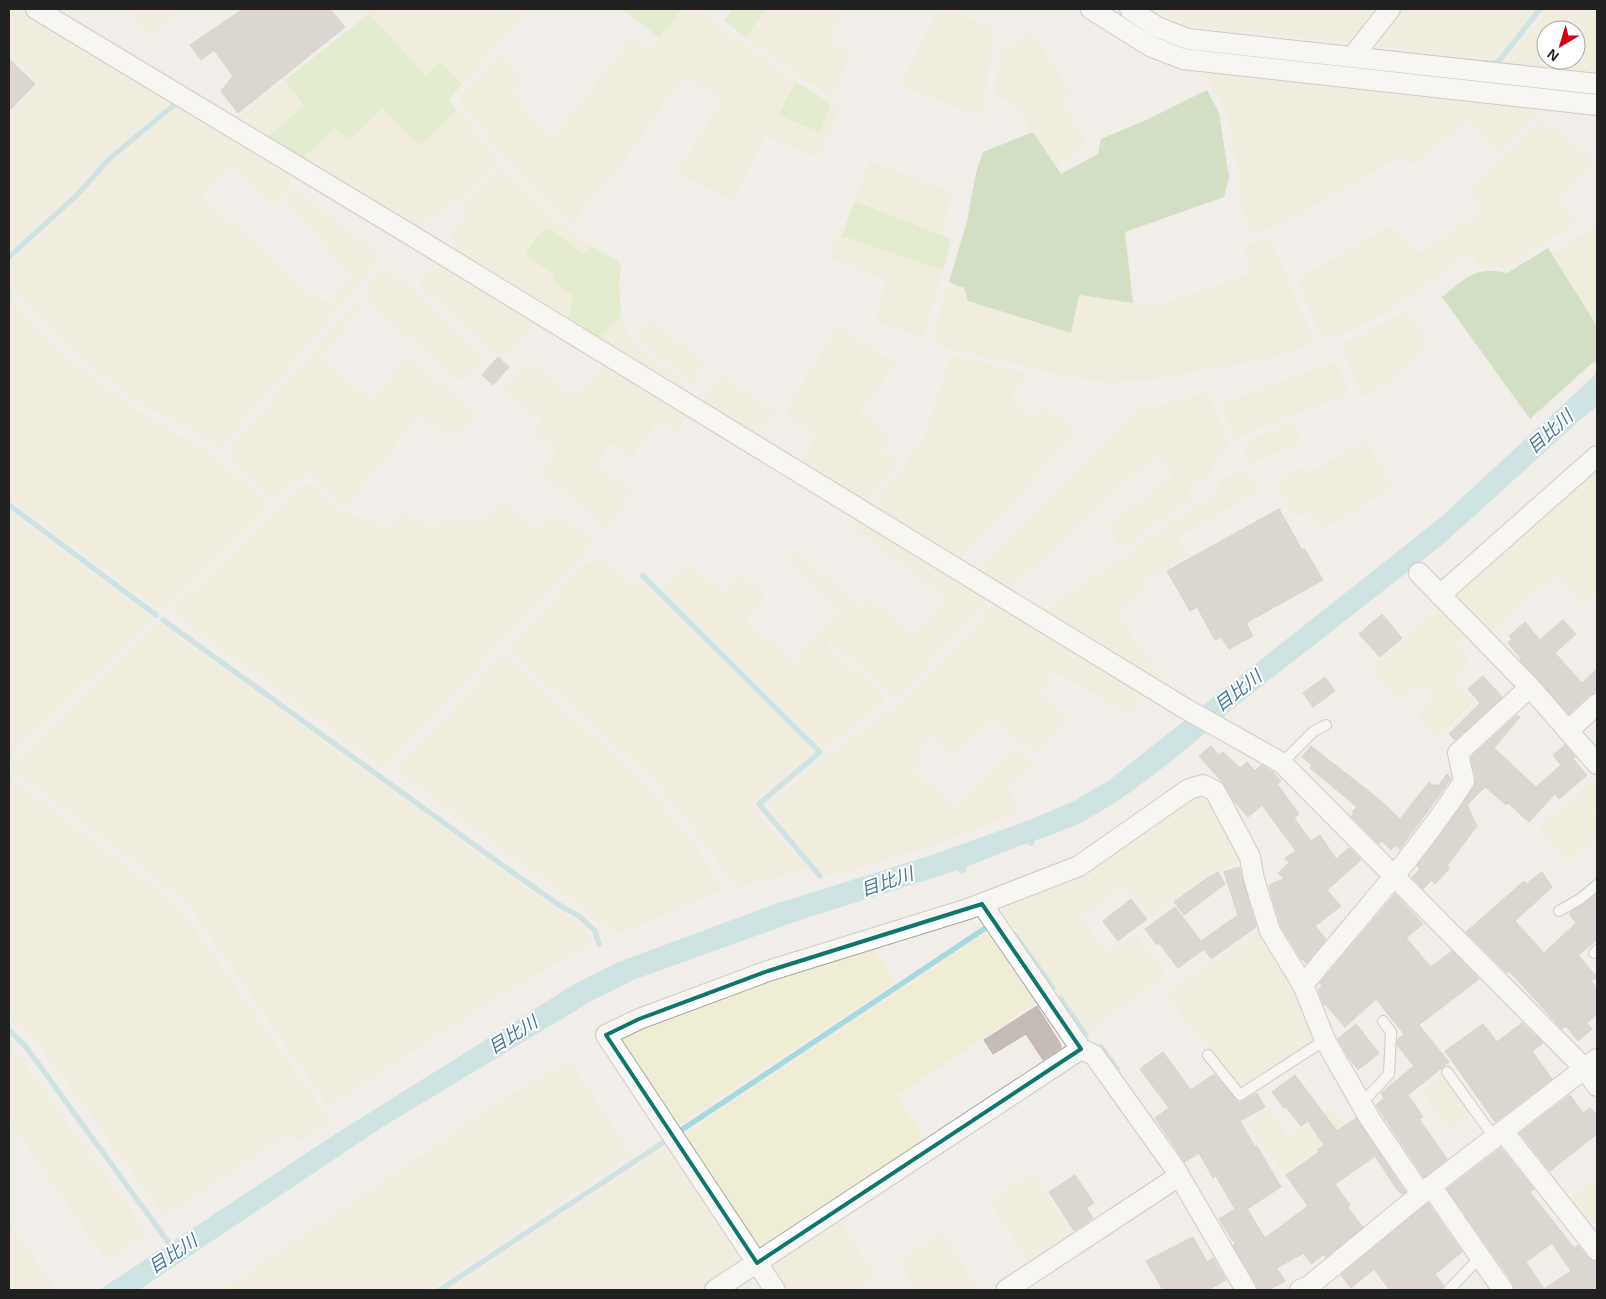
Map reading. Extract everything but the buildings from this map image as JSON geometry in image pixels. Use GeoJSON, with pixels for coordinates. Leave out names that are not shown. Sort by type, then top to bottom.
{"type":"FeatureCollection","features":[{"type":"Feature","properties":{"kind":"street"},"geometry":{"type":"LineString","coordinates":[[36,9],[411,235],[1186,708],[1282,763],[1395,876],[1591,1064],[1597,1086]]}},
{"type":"Feature","properties":{"kind":"street"},"geometry":{"type":"LineString","coordinates":[[1091,9],[1150,46],[1183,59],[1597,105]]}},
{"type":"Feature","properties":{"kind":"street"},"geometry":{"type":"LineString","coordinates":[[1130,9],[1157,27],[1188,39],[1597,84]]}},
{"type":"Feature","properties":{"kind":"street"},"geometry":{"type":"LineString","coordinates":[[1353,56],[1390,9]]}},
{"type":"Feature","properties":{"kind":"street"},"geometry":{"type":"LineString","coordinates":[[1440,595],[1597,456]]}},
{"type":"Feature","properties":{"kind":"street"},"geometry":{"type":"LineString","coordinates":[[1419,573],[1530,687],[1597,764]]}},
{"type":"Feature","properties":{"kind":"street"},"geometry":{"type":"LineString","coordinates":[[1303,985],[1395,876],[1442,814],[1464,781],[1458,753],[1530,687]]}},
{"type":"Feature","properties":{"kind":"street"},"geometry":{"type":"LineString","coordinates":[[1568,731],[1597,704]]}},
{"type":"Feature","properties":{"kind":"street"},"geometry":{"type":"LineString","coordinates":[[775,1290],[606,1035],[639,1018],[768,971],[982,904],[1079,866],[1188,789],[1203,785],[1214,791],[1250,857],[1254,879],[1270,932],[1303,985],[1325,1040],[1361,1104],[1370,1119],[1480,1257],[1503,1290]]}},
{"type":"Feature","properties":{"kind":"street"},"geometry":{"type":"LineString","coordinates":[[982,904],[1081,1049],[1094,1055],[1179,1176],[1246,1290]]}},
{"type":"Feature","properties":{"kind":"street"},"geometry":{"type":"LineString","coordinates":[[715,1290],[1081,1049]]}},
{"type":"Feature","properties":{"kind":"street"},"geometry":{"type":"LineString","coordinates":[[1300,1290],[1309,1286],[1426,1190],[1591,1064]]}},
{"type":"Feature","properties":{"kind":"street"},"geometry":{"type":"LineString","coordinates":[[1499,1134],[1590,1229],[1597,1250]]}},
{"type":"Feature","properties":{"kind":"street"},"geometry":{"type":"LineString","coordinates":[[1006,1290],[1179,1176]]}},
{"type":"Feature","properties":{"kind":"lane"},"geometry":{"type":"LineString","coordinates":[[1282,763],[1314,731],[1326,725]]}},
{"type":"Feature","properties":{"kind":"lane"},"geometry":{"type":"LineString","coordinates":[[1559,911],[1580,899],[1597,885]]}},
{"type":"Feature","properties":{"kind":"lane"},"geometry":{"type":"LineString","coordinates":[[1361,1104],[1389,1074],[1391,1032],[1384,1021]]}},
{"type":"Feature","properties":{"kind":"lane"},"geometry":{"type":"LineString","coordinates":[[1208,1055],[1240,1095],[1325,1040]]}},
{"type":"Feature","properties":{"kind":"lane"},"geometry":{"type":"LineString","coordinates":[[1447,1072],[1499,1134]]}},
{"type":"Feature","properties":{"kind":"lane"},"geometry":{"type":"LineString","coordinates":[[1449,1290],[1480,1257]]}},
{"type":"Feature","properties":{"kind":"highlighted area"},"geometry":{"type":"Polygon","coordinates":[[[982,904],[1081,1049],[757,1263],[606,1035],[639,1019],[768,971],[982,904]]]}},
{"type":"Feature","properties":{"kind":"green space"},"geometry":{"type":"Polygon","coordinates":[[[9,9],[22,9],[173,101],[106,156],[75,191],[9,252],[9,115],[40,82],[9,53],[9,9]]]}},
{"type":"Feature","properties":{"kind":"green space"},"geometry":{"type":"Polygon","coordinates":[[[127,9],[187,9],[150,35],[127,9]]]}},
{"type":"Feature","properties":{"kind":"green space"},"geometry":{"type":"Polygon","coordinates":[[[364,9],[493,9],[501,16],[511,9],[530,9],[462,84],[442,62],[426,76],[364,9]]]}},
{"type":"Feature","properties":{"kind":"green space"},"geometry":{"type":"Polygon","coordinates":[[[623,9],[682,9],[659,38],[623,9]]]}},
{"type":"Feature","properties":{"kind":"green space"},"geometry":{"type":"Polygon","coordinates":[[[682,9],[699,9],[716,26],[796,82],[778,114],[819,132],[831,104],[841,108],[817,158],[765,136],[733,201],[676,173],[723,100],[684,74],[620,167],[591,197],[573,224],[535,191],[460,103],[461,98],[498,55],[523,81],[512,95],[552,140],[633,37],[649,50],[682,9]]]}},
{"type":"Feature","properties":{"kind":"green space"},"geometry":{"type":"Polygon","coordinates":[[[733,9],[766,9],[746,37],[724,21],[733,9]]]}},
{"type":"Feature","properties":{"kind":"green space"},"geometry":{"type":"Polygon","coordinates":[[[766,9],[845,9],[827,40],[852,54],[832,96],[806,80],[746,37],[766,9]]]}},
{"type":"Feature","properties":{"kind":"green space"},"geometry":{"type":"Polygon","coordinates":[[[938,9],[951,9],[995,30],[981,116],[900,86],[938,9]]]}},
{"type":"Feature","properties":{"kind":"green space"},"geometry":{"type":"Polygon","coordinates":[[[1157,9],[1379,9],[1352,42],[1194,26],[1167,16],[1157,9]]]}},
{"type":"Feature","properties":{"kind":"green space"},"geometry":{"type":"Polygon","coordinates":[[[1402,9],[1535,9],[1495,60],[1377,46],[1378,39],[1402,9]]]}},
{"type":"Feature","properties":{"kind":"green space"},"geometry":{"type":"Polygon","coordinates":[[[1548,9],[1597,9],[1597,75],[1551,70],[1586,70],[1586,20],[1540,20],[1548,9]]]}},
{"type":"Feature","properties":{"kind":"green space"},"geometry":{"type":"Polygon","coordinates":[[[369,14],[426,76],[441,62],[462,84],[449,100],[457,110],[419,145],[383,108],[349,140],[334,127],[299,162],[264,140],[304,106],[285,80],[369,14]]]}},
{"type":"Feature","properties":{"kind":"green space"},"geometry":{"type":"Polygon","coordinates":[[[1536,25],[1536,68],[1505,65],[1536,25]]]}},
{"type":"Feature","properties":{"kind":"green space"},"geometry":{"type":"Polygon","coordinates":[[[1031,31],[1072,93],[1060,101],[1088,145],[1055,165],[1018,109],[1007,100],[994,95],[1000,54],[1031,31]]]}},
{"type":"Feature","properties":{"kind":"green space"},"geometry":{"type":"Polygon","coordinates":[[[1201,69],[1546,104],[1499,152],[1469,118],[1413,165],[1399,157],[1276,227],[1251,232],[1241,206],[1239,177],[1226,111],[1217,92],[1201,69]]]}},
{"type":"Feature","properties":{"kind":"green space"},"geometry":{"type":"Polygon","coordinates":[[[285,80],[304,106],[264,140],[234,120],[285,80]]]}},
{"type":"Feature","properties":{"kind":"green space"},"geometry":{"type":"Polygon","coordinates":[[[796,82],[831,104],[820,132],[778,115],[796,82]]]}},
{"type":"Feature","properties":{"kind":"green space"},"geometry":{"type":"Polygon","coordinates":[[[1207,90],[1219,113],[1229,177],[1224,197],[1125,232],[1133,303],[1079,295],[1071,333],[968,301],[964,288],[949,282],[967,221],[976,173],[983,152],[1033,132],[1061,174],[1098,154],[1101,139],[1146,120],[1207,90]]]}},
{"type":"Feature","properties":{"kind":"green space"},"geometry":{"type":"Polygon","coordinates":[[[179,105],[288,171],[293,185],[273,206],[231,166],[201,198],[279,264],[310,295],[330,303],[353,275],[286,202],[294,190],[381,257],[219,449],[199,432],[138,402],[69,348],[9,284],[9,265],[60,217],[112,161],[179,105]]]}},
{"type":"Feature","properties":{"kind":"green space"},"geometry":{"type":"Polygon","coordinates":[[[383,108],[419,145],[457,110],[500,163],[476,186],[413,230],[299,162],[334,126],[349,140],[383,108]]]}},
{"type":"Feature","properties":{"kind":"green space"},"geometry":{"type":"Polygon","coordinates":[[[1543,121],[1593,160],[1557,198],[1576,223],[1507,267],[1481,268],[1471,252],[1387,312],[1339,336],[1336,333],[1321,338],[1297,279],[1391,226],[1421,254],[1481,211],[1471,191],[1501,159],[1543,121]]]}},
{"type":"Feature","properties":{"kind":"green space"},"geometry":{"type":"Polygon","coordinates":[[[870,161],[952,192],[942,236],[854,201],[870,161]]]}},
{"type":"Feature","properties":{"kind":"green space"},"geometry":{"type":"Polygon","coordinates":[[[502,167],[550,216],[591,246],[584,255],[525,254],[554,274],[555,283],[573,296],[567,323],[450,253],[458,243],[449,236],[469,213],[459,204],[478,191],[502,167]]]}},
{"type":"Feature","properties":{"kind":"green space"},"geometry":{"type":"Polygon","coordinates":[[[854,201],[951,239],[943,270],[842,236],[854,201]]]}},
{"type":"Feature","properties":{"kind":"green space"},"geometry":{"type":"Polygon","coordinates":[[[1597,225],[1597,326],[1552,254],[1597,225]]]}},
{"type":"Feature","properties":{"kind":"green space"},"geometry":{"type":"Polygon","coordinates":[[[550,229],[584,255],[591,246],[618,261],[621,268],[619,283],[621,316],[597,340],[567,323],[573,296],[555,283],[553,274],[525,254],[541,232],[550,229]]]}},
{"type":"Feature","properties":{"kind":"green space"},"geometry":{"type":"Polygon","coordinates":[[[837,234],[943,270],[923,338],[875,321],[886,280],[830,258],[837,234]]]}},
{"type":"Feature","properties":{"kind":"green space"},"geometry":{"type":"Polygon","coordinates":[[[1270,238],[1316,343],[1273,358],[1150,380],[1105,382],[1080,379],[946,348],[935,342],[933,335],[949,282],[1071,332],[1079,295],[1153,307],[1250,274],[1243,246],[1270,238]]]}},
{"type":"Feature","properties":{"kind":"green space"},"geometry":{"type":"Polygon","coordinates":[[[1548,248],[1597,326],[1597,361],[1591,364],[1530,419],[1442,297],[1472,275],[1487,271],[1507,273],[1548,248]]]}},
{"type":"Feature","properties":{"kind":"green space"},"geometry":{"type":"Polygon","coordinates":[[[439,259],[537,319],[502,359],[418,283],[439,259]]]}},
{"type":"Feature","properties":{"kind":"green space"},"geometry":{"type":"Polygon","coordinates":[[[386,267],[483,356],[461,381],[367,301],[366,291],[386,267]]]}},
{"type":"Feature","properties":{"kind":"green space"},"geometry":{"type":"Polygon","coordinates":[[[9,297],[61,354],[130,406],[214,457],[267,504],[266,510],[161,611],[9,498],[9,297]]]}},
{"type":"Feature","properties":{"kind":"green space"},"geometry":{"type":"Polygon","coordinates":[[[354,304],[360,309],[319,359],[371,401],[409,357],[477,417],[464,431],[447,436],[420,414],[346,506],[306,471],[276,499],[234,464],[232,448],[354,304]]]}},
{"type":"Feature","properties":{"kind":"green space"},"geometry":{"type":"Polygon","coordinates":[[[1406,311],[1428,343],[1387,382],[1362,397],[1341,343],[1367,332],[1406,311]]]}},
{"type":"Feature","properties":{"kind":"green space"},"geometry":{"type":"Polygon","coordinates":[[[621,316],[627,333],[638,348],[679,379],[685,387],[685,395],[597,340],[621,316]]]}},
{"type":"Feature","properties":{"kind":"green space"},"geometry":{"type":"Polygon","coordinates":[[[648,320],[704,362],[691,383],[685,375],[644,344],[636,334],[648,320]]]}},
{"type":"Feature","properties":{"kind":"green space"},"geometry":{"type":"Polygon","coordinates":[[[838,327],[896,364],[859,412],[890,437],[880,450],[896,463],[864,504],[798,464],[816,438],[785,411],[838,327]]]}},
{"type":"Feature","properties":{"kind":"green space"},"geometry":{"type":"Polygon","coordinates":[[[951,355],[1030,374],[1011,398],[1037,420],[1047,408],[1076,432],[957,562],[874,510],[876,502],[924,439],[951,355]]]}},
{"type":"Feature","properties":{"kind":"green space"},"geometry":{"type":"Polygon","coordinates":[[[1337,361],[1349,391],[1346,395],[1256,429],[1236,440],[1221,404],[1337,361]]]}},
{"type":"Feature","properties":{"kind":"green space"},"geometry":{"type":"Polygon","coordinates":[[[527,362],[575,398],[611,362],[691,412],[676,432],[658,420],[632,457],[611,443],[595,465],[632,493],[606,528],[595,522],[598,517],[539,472],[557,450],[534,432],[543,421],[504,389],[527,362]]]}},
{"type":"Feature","properties":{"kind":"green space"},"geometry":{"type":"Polygon","coordinates":[[[721,375],[775,413],[756,437],[701,403],[721,375]]]}},
{"type":"Feature","properties":{"kind":"green space"},"geometry":{"type":"Polygon","coordinates":[[[1207,392],[1230,445],[1214,459],[1212,476],[1185,487],[1193,498],[1121,548],[1107,527],[1173,477],[1157,453],[1006,592],[974,573],[1145,404],[1151,408],[1207,392]]]}},
{"type":"Feature","properties":{"kind":"green space"},"geometry":{"type":"Polygon","coordinates":[[[1293,423],[1302,443],[1248,464],[1243,446],[1257,437],[1293,423]]]}},
{"type":"Feature","properties":{"kind":"green space"},"geometry":{"type":"Polygon","coordinates":[[[1366,441],[1393,487],[1322,530],[1308,511],[1296,517],[1276,483],[1299,468],[1308,473],[1366,441]]]}},
{"type":"Feature","properties":{"kind":"green space"},"geometry":{"type":"Polygon","coordinates":[[[1597,463],[1597,591],[1585,605],[1557,572],[1491,632],[1458,600],[1458,588],[1597,463]]]}},
{"type":"Feature","properties":{"kind":"green space"},"geometry":{"type":"Polygon","coordinates":[[[1234,474],[1251,475],[1258,491],[1177,538],[1187,556],[1140,582],[1146,591],[1115,613],[1161,677],[1153,682],[1042,613],[1213,495],[1219,487],[1220,479],[1234,474]]]}},
{"type":"Feature","properties":{"kind":"green space"},"geometry":{"type":"Polygon","coordinates":[[[306,482],[345,514],[375,521],[386,530],[405,512],[427,527],[435,526],[442,520],[478,522],[487,518],[502,501],[538,530],[550,516],[589,533],[593,539],[590,546],[384,767],[172,611],[306,482]]]}},
{"type":"Feature","properties":{"kind":"green space"},"geometry":{"type":"Polygon","coordinates":[[[9,512],[153,618],[9,755],[9,512]]]}},
{"type":"Feature","properties":{"kind":"green space"},"geometry":{"type":"Polygon","coordinates":[[[859,517],[991,596],[901,693],[893,695],[830,640],[826,645],[885,698],[883,702],[824,749],[663,590],[688,564],[723,594],[741,574],[765,595],[746,621],[794,663],[840,609],[788,559],[796,550],[858,607],[867,597],[913,637],[946,598],[852,526],[859,517]]]}},
{"type":"Feature","properties":{"kind":"green space"},"geometry":{"type":"Polygon","coordinates":[[[600,559],[639,589],[643,585],[811,748],[811,755],[751,805],[808,869],[736,887],[729,881],[709,848],[653,778],[512,652],[510,647],[585,564],[600,559]]]}},
{"type":"Feature","properties":{"kind":"green space"},"geometry":{"type":"Polygon","coordinates":[[[998,601],[1144,691],[1130,713],[1054,672],[1038,694],[1066,718],[1034,753],[994,718],[954,755],[933,734],[914,754],[921,760],[913,770],[955,809],[1016,746],[1037,765],[1007,785],[1018,809],[1004,818],[932,846],[827,877],[766,806],[818,763],[908,698],[998,601]]]}},
{"type":"Feature","properties":{"kind":"green space"},"geometry":{"type":"Polygon","coordinates":[[[1443,605],[1469,631],[1455,645],[1470,660],[1451,679],[1473,702],[1437,737],[1417,716],[1434,698],[1420,683],[1402,701],[1371,670],[1443,605]]]}},
{"type":"Feature","properties":{"kind":"green space"},"geometry":{"type":"Polygon","coordinates":[[[160,623],[561,913],[579,922],[595,942],[502,993],[328,1106],[186,901],[10,767],[160,623]]]}},
{"type":"Feature","properties":{"kind":"green space"},"geometry":{"type":"Polygon","coordinates":[[[503,655],[647,786],[701,854],[722,890],[618,934],[398,770],[503,655]]]}},
{"type":"Feature","properties":{"kind":"green space"},"geometry":{"type":"Polygon","coordinates":[[[9,777],[179,907],[330,1121],[299,1142],[291,1130],[164,1216],[37,1041],[9,1014],[9,777]]]}},
{"type":"Feature","properties":{"kind":"green space"},"geometry":{"type":"Polygon","coordinates":[[[1591,783],[1597,790],[1597,805],[1591,810],[1597,817],[1597,837],[1569,861],[1539,827],[1591,783]]]}},
{"type":"Feature","properties":{"kind":"green space"},"geometry":{"type":"Polygon","coordinates":[[[1193,793],[1207,796],[1243,860],[1204,877],[1151,917],[1125,884],[1080,917],[1107,954],[1135,933],[1166,975],[1088,1031],[1004,914],[1002,905],[1040,892],[1086,869],[1193,793]]]}},
{"type":"Feature","properties":{"kind":"green space"},"geometry":{"type":"Polygon","coordinates":[[[991,930],[1039,1000],[897,1096],[929,1144],[768,1250],[755,1247],[682,1136],[991,930]]]}},
{"type":"Feature","properties":{"kind":"green space"},"geometry":{"type":"Polygon","coordinates":[[[1261,931],[1262,942],[1288,974],[1312,1038],[1305,1048],[1240,1089],[1166,994],[1261,931]]]}},
{"type":"Feature","properties":{"kind":"green space"},"geometry":{"type":"Polygon","coordinates":[[[870,945],[896,982],[676,1126],[622,1046],[624,1038],[630,1031],[870,945]]]}},
{"type":"Feature","properties":{"kind":"green space"},"geometry":{"type":"Polygon","coordinates":[[[9,1046],[145,1230],[144,1235],[106,1260],[9,1119],[9,1046]]]}},
{"type":"Feature","properties":{"kind":"green space"},"geometry":{"type":"Polygon","coordinates":[[[571,1062],[631,1155],[427,1290],[224,1290],[513,1093],[571,1062]]]}},
{"type":"Feature","properties":{"kind":"green space"},"geometry":{"type":"Polygon","coordinates":[[[1444,1075],[1472,1113],[1450,1129],[1422,1091],[1444,1075]]]}},
{"type":"Feature","properties":{"kind":"green space"},"geometry":{"type":"Polygon","coordinates":[[[1332,1107],[1345,1125],[1285,1175],[1253,1133],[1249,1122],[1267,1108],[1290,1139],[1332,1107]]]}},
{"type":"Feature","properties":{"kind":"green space"},"geometry":{"type":"Polygon","coordinates":[[[669,1144],[740,1251],[737,1266],[700,1290],[449,1290],[669,1144]]]}},
{"type":"Feature","properties":{"kind":"green space"},"geometry":{"type":"Polygon","coordinates":[[[1033,1173],[1073,1235],[1030,1263],[990,1201],[1033,1173]]]}},
{"type":"Feature","properties":{"kind":"green space"},"geometry":{"type":"Polygon","coordinates":[[[1597,1180],[1597,1218],[1584,1227],[1565,1203],[1597,1180]]]}},
{"type":"Feature","properties":{"kind":"green space"},"geometry":{"type":"Polygon","coordinates":[[[837,1217],[876,1277],[855,1290],[785,1290],[771,1269],[774,1258],[837,1217]]]}},
{"type":"Feature","properties":{"kind":"green space"},"geometry":{"type":"Polygon","coordinates":[[[9,1222],[56,1290],[9,1290],[9,1222]]]}},
{"type":"Feature","properties":{"kind":"green space"},"geometry":{"type":"Polygon","coordinates":[[[942,1233],[979,1290],[917,1290],[898,1262],[942,1233]]]}},
{"type":"Feature","properties":{"kind":"water","name":"目比川"},"geometry":{"type":"Polygon","coordinates":[[[1597,373],[1597,406],[1442,545],[1120,799],[1072,827],[1034,841],[1034,845],[1030,846],[1027,843],[966,867],[967,871],[960,874],[958,870],[800,920],[636,979],[593,1000],[384,1126],[139,1290],[99,1290],[331,1137],[576,983],[616,963],[772,905],[935,854],[1032,819],[1074,801],[1108,781],[1441,517],[1597,373]]]}},
{"type":"Feature","properties":{"kind":"waterway"},"geometry":{"type":"LineString","coordinates":[[1486,63],[1491,64],[1499,61],[1540,9]]}},
{"type":"Feature","properties":{"kind":"waterway"},"geometry":{"type":"LineString","coordinates":[[1302,62],[1489,83]]}},
{"type":"Feature","properties":{"kind":"waterway"},"geometry":{"type":"LineString","coordinates":[[9,257],[78,194],[109,159],[174,105]]}},
{"type":"Feature","properties":{"kind":"waterway"},"geometry":{"type":"LineString","coordinates":[[9,505],[156,615]]}},
{"type":"Feature","properties":{"kind":"waterway"},"geometry":{"type":"LineString","coordinates":[[643,576],[820,752],[759,804],[820,876]]}},
{"type":"Feature","properties":{"kind":"waterway"},"geometry":{"type":"LineString","coordinates":[[163,620],[512,872],[562,907],[579,916],[595,931],[599,944]]}},
{"type":"Feature","properties":{"kind":"waterway"},"geometry":{"type":"LineString","coordinates":[[680,1131],[987,927]]}},
{"type":"Feature","properties":{"kind":"waterway"},"geometry":{"type":"LineString","coordinates":[[1015,935],[1053,988]]}},
{"type":"Feature","properties":{"kind":"waterway"},"geometry":{"type":"LineString","coordinates":[[1060,998],[1086,1035]]}},
{"type":"Feature","properties":{"kind":"waterway"},"geometry":{"type":"LineString","coordinates":[[9,1030],[26,1047],[163,1235]]}},
{"type":"Feature","properties":{"kind":"waterway"},"geometry":{"type":"LineString","coordinates":[[1101,1047],[1117,1069]]}},
{"type":"Feature","properties":{"kind":"waterway"},"geometry":{"type":"LineString","coordinates":[[440,1290],[667,1140]]}},
{"type":"Feature","properties":{"kind":"waterway","name":"目比川"},"geometry":{"type":"LineString","coordinates":[[166,1239],[174,1250]]}}]}
